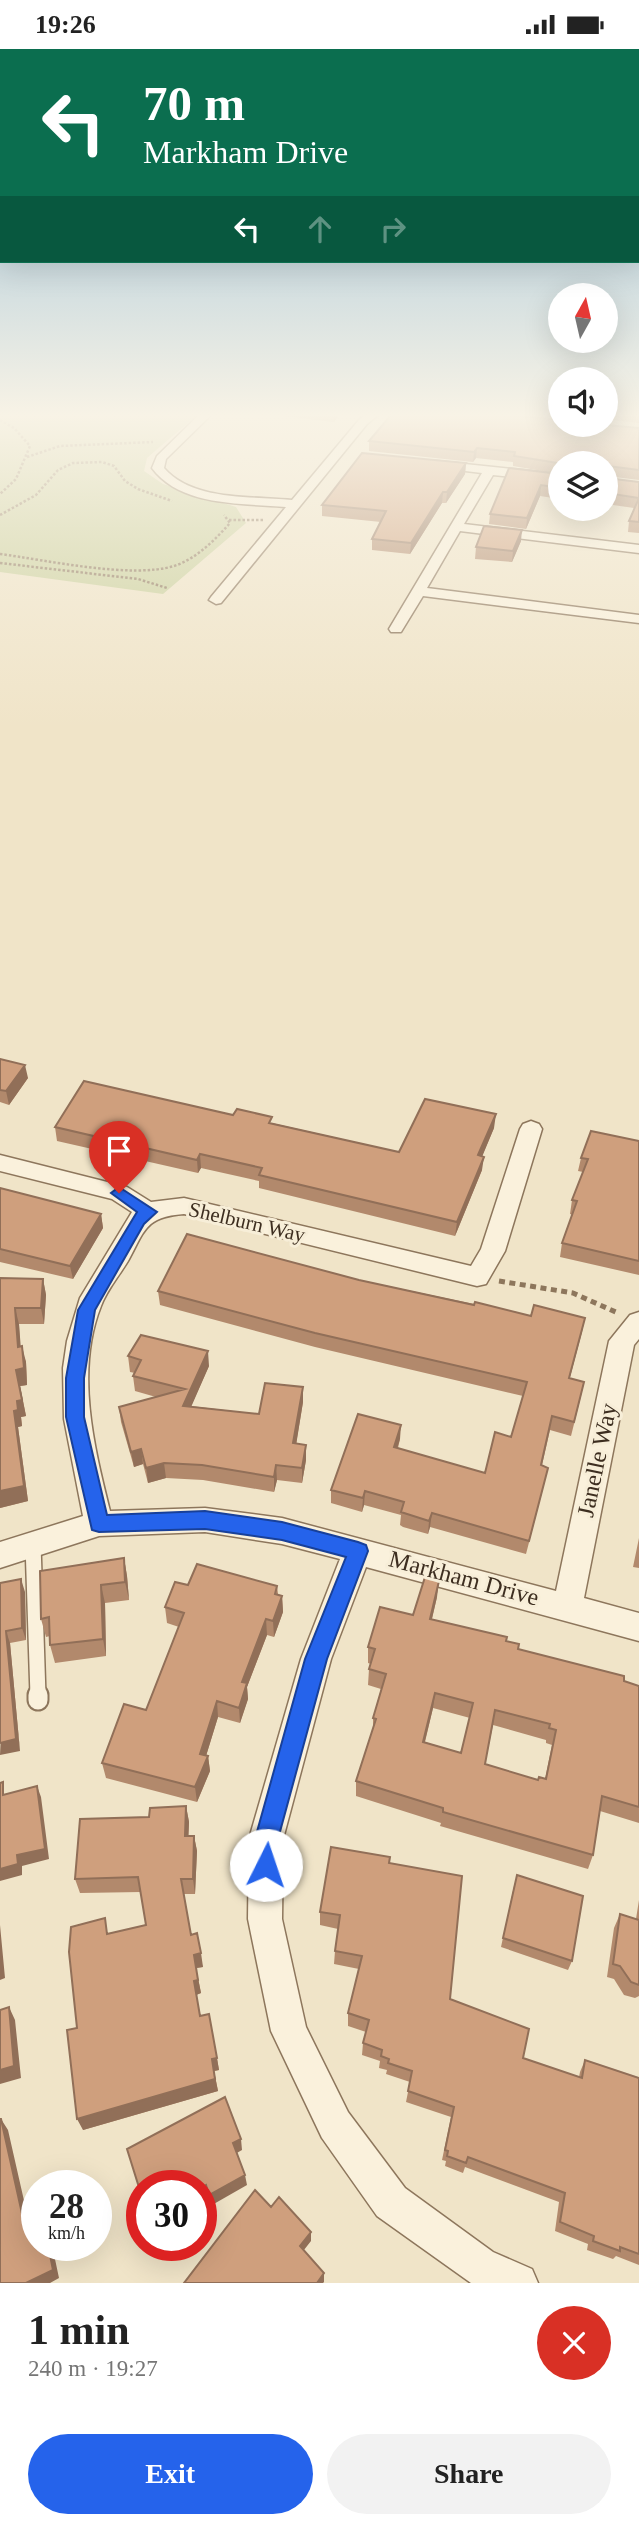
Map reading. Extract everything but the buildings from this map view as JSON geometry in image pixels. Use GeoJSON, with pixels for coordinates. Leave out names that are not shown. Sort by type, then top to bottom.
{"type":"FeatureCollection","features":[{"type":"Feature","properties":{"kind":"street"},"geometry":{"type":"LineString","coordinates":[[216,600],[281,519]]}},
{"type":"Feature","properties":{"kind":"street"},"geometry":{"type":"LineString","coordinates":[[396,629],[461,519]]}},
{"type":"Feature","properties":{"kind":"street"},"geometry":{"type":"LineString","coordinates":[[456,527],[639,549]]}},
{"type":"Feature","properties":{"kind":"street"},"geometry":{"type":"LineString","coordinates":[[418,591],[639,619]]}},
{"type":"Feature","properties":{"kind":"street"},"geometry":{"type":"LineString","coordinates":[[477,1277],[493,1251],[531,1129]]}},
{"type":"Feature","properties":{"kind":"street"},"geometry":{"type":"LineString","coordinates":[[0,1163],[119,1193],[149,1212],[138,1220],[87,1310],[75,1378],[75,1417],[99,1524]]}},
{"type":"Feature","properties":{"kind":"street","name":"Shelburn Way"},"geometry":{"type":"LineString","coordinates":[[149,1212],[155,1207],[184,1206],[477,1277]]}},
{"type":"Feature","properties":{"kind":"street","name":"Janelle Way"},"geometry":{"type":"LineString","coordinates":[[568,1605],[622,1341],[638,1322]]}},
{"type":"Feature","properties":{"kind":"street","name":"Markham Drive"},"geometry":{"type":"LineString","coordinates":[[0,1555],[99,1524],[205,1520],[282,1531],[568,1605],[639,1627]]}},
{"type":"Feature","properties":{"kind":"street"},"geometry":{"type":"LineString","coordinates":[[358,1551],[316,1659],[266,1839],[265,1919],[289,2031],[335,2125],[391,2202],[479,2266],[518,2283]]}},
{"type":"Feature","properties":{"kind":"lane"},"geometry":{"type":"LineString","coordinates":[[33,1544],[38,1700]]}},
{"type":"Feature","properties":{"kind":"path"},"geometry":{"type":"LineString","coordinates":[[0,554],[148,570],[174,566],[220,535],[230,523],[229,520],[279,522]]}},
{"type":"Feature","properties":{"kind":"path"},"geometry":{"type":"LineString","coordinates":[[0,563],[138,579],[167,588]]}},
{"type":"Feature","properties":{"kind":"path"},"geometry":{"type":"LineString","coordinates":[[138,579],[148,570]]}},
{"type":"Feature","properties":{"kind":"path"},"geometry":{"type":"LineString","coordinates":[[477,1277],[573,1293],[638,1322]]}},
{"type":"Feature","properties":{"kind":"green space"},"geometry":{"type":"Polygon","coordinates":[[[0,519],[244,519],[246,523],[163,594],[0,572],[0,519]]]}},
{"type":"Feature","properties":{"kind":"route"},"geometry":{"type":"LineString","coordinates":[[119,1193],[149,1212],[138,1220],[87,1310],[75,1378],[75,1417],[99,1524],[205,1520],[282,1531],[358,1551],[316,1659],[266,1839],[266,1865]]}}]}
